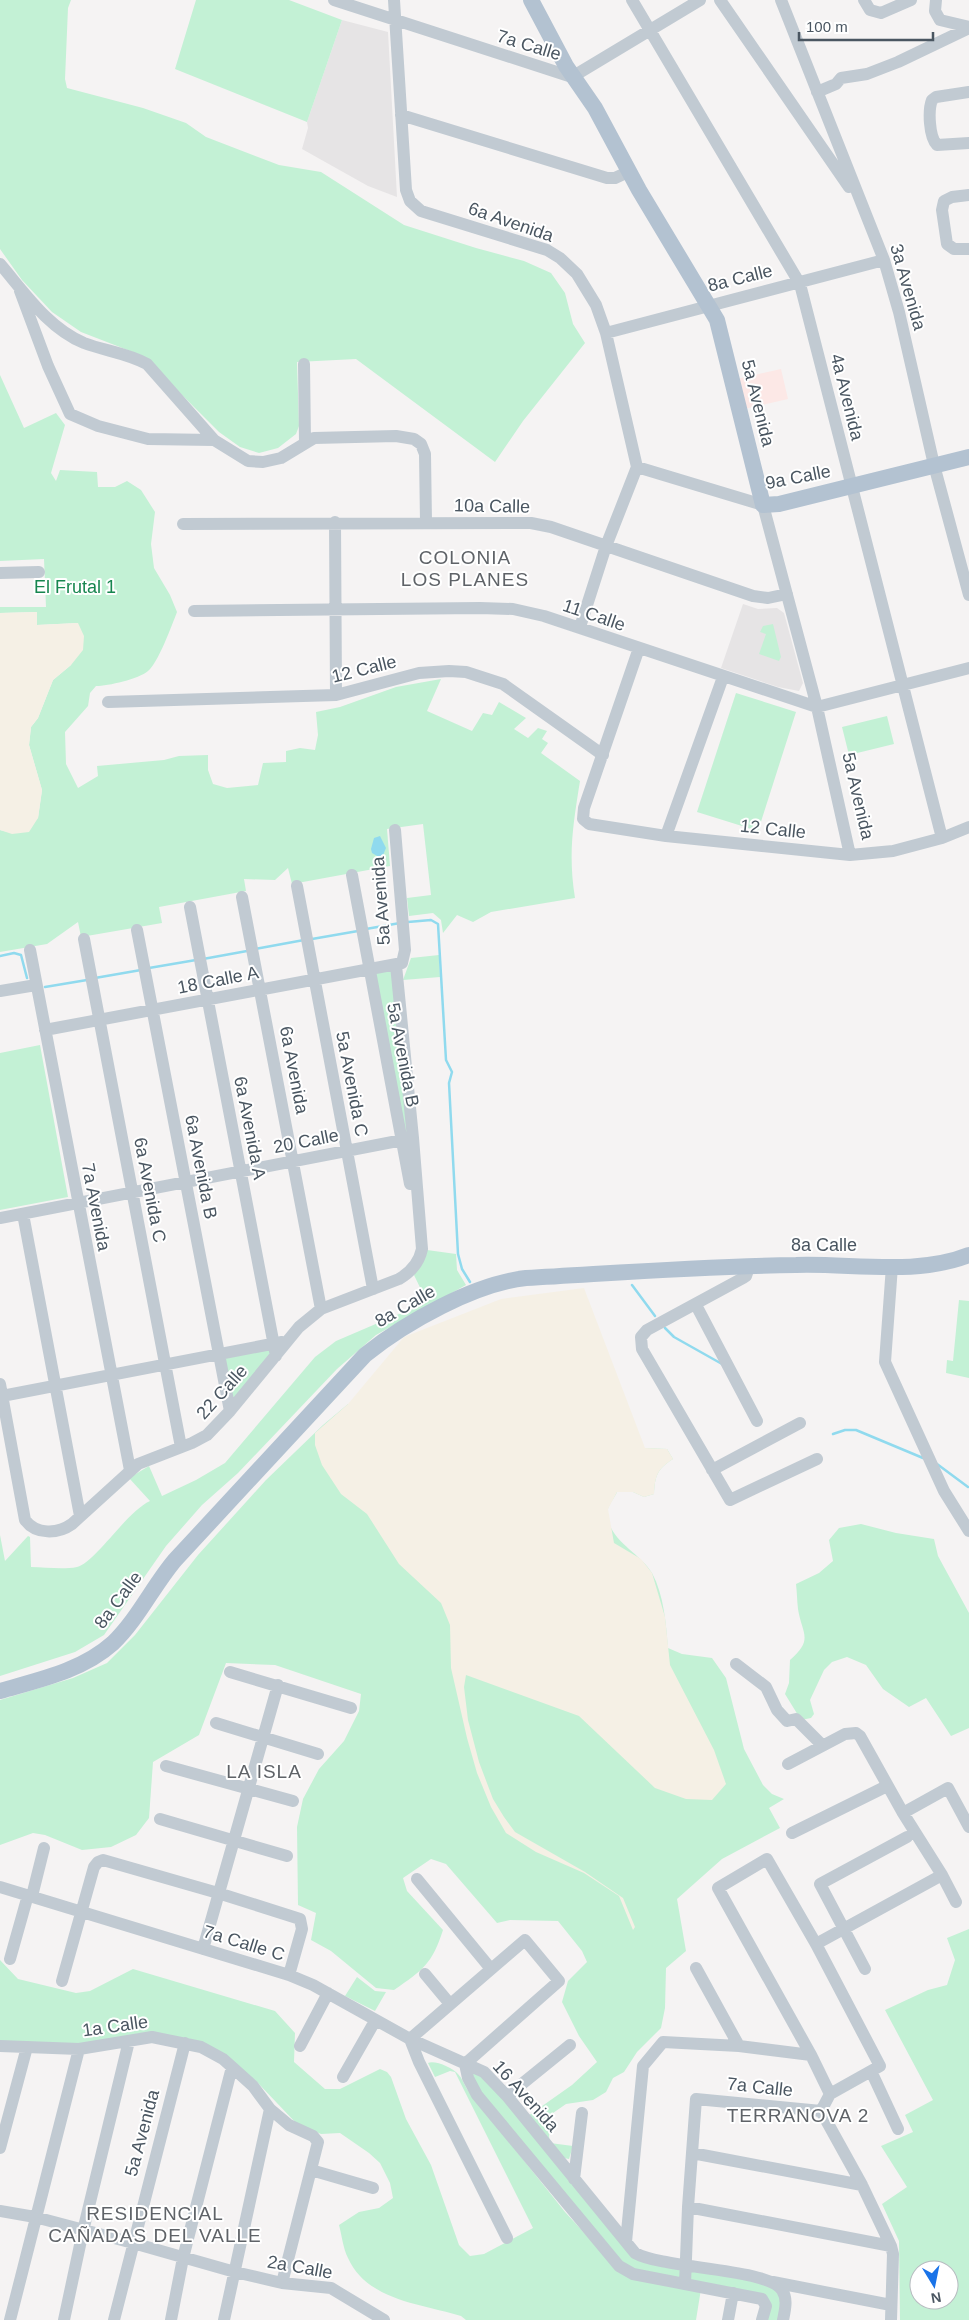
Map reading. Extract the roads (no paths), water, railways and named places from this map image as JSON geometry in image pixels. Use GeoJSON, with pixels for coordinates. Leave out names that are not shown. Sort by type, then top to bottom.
{"type":"FeatureCollection","features":[{"type":"Feature","properties":{"kind":"main road","name":"5a Avenida"},"geometry":{"type":"LineString","coordinates":[[531,0],[535,12],[572,77],[595,108],[717,320],[763,505]]}},
{"type":"Feature","properties":{"kind":"main road","name":"9a Calle"},"geometry":{"type":"LineString","coordinates":[[763,505],[779,504],[969,457]]}},
{"type":"Feature","properties":{"kind":"main road","name":"8a Calle"},"geometry":{"type":"LineString","coordinates":[[0,1691],[78,1666],[96,1656],[114,1642],[131,1622],[166,1570],[365,1355],[403,1328],[474,1291],[510,1280],[814,1264],[892,1266],[937,1264],[969,1254]]}},
{"type":"Feature","properties":{"kind":"street","name":"7a Calle"},"geometry":{"type":"LineString","coordinates":[[334,0],[572,77],[700,0]]}},
{"type":"Feature","properties":{"kind":"street","name":"6a Avenida"},"geometry":{"type":"LineString","coordinates":[[394,0],[406,190],[414,207],[426,213],[547,250],[560,258],[577,274],[596,305],[606,334],[637,467]]}},
{"type":"Feature","properties":{"kind":"street","name":"4a Avenida"},"geometry":{"type":"LineString","coordinates":[[632,0],[800,284],[942,838]]}},
{"type":"Feature","properties":{"kind":"street"},"geometry":{"type":"LineString","coordinates":[[720,0],[858,200]]}},
{"type":"Feature","properties":{"kind":"street","name":"3a Avenida"},"geometry":{"type":"LineString","coordinates":[[781,0],[858,200],[884,260],[899,312],[934,465],[969,595]]}},
{"type":"Feature","properties":{"kind":"street"},"geometry":{"type":"LineString","coordinates":[[864,0],[870,10],[882,13],[911,0]]}},
{"type":"Feature","properties":{"kind":"street"},"geometry":{"type":"LineString","coordinates":[[936,0],[936,16],[946,22],[969,28]]}},
{"type":"Feature","properties":{"kind":"street"},"geometry":{"type":"LineString","coordinates":[[817,92],[837,83],[849,82],[856,76],[898,62],[969,28]]}},
{"type":"Feature","properties":{"kind":"street"},"geometry":{"type":"LineString","coordinates":[[969,92],[936,98],[932,100],[930,111],[933,138],[937,145],[969,143]]}},
{"type":"Feature","properties":{"kind":"street"},"geometry":{"type":"LineString","coordinates":[[401,116],[607,178],[615,178],[630,171]]}},
{"type":"Feature","properties":{"kind":"street"},"geometry":{"type":"LineString","coordinates":[[969,195],[948,199],[942,205],[945,239],[950,247],[969,249]]}},
{"type":"Feature","properties":{"kind":"street","name":"8a Calle"},"geometry":{"type":"LineString","coordinates":[[606,334],[800,284],[884,260]]}},
{"type":"Feature","properties":{"kind":"street"},"geometry":{"type":"LineString","coordinates":[[0,264],[19,289],[58,326]]}},
{"type":"Feature","properties":{"kind":"street"},"geometry":{"type":"LineString","coordinates":[[19,289],[66,408],[73,417],[119,433],[148,439],[214,440]]}},
{"type":"Feature","properties":{"kind":"street"},"geometry":{"type":"LineString","coordinates":[[34,331],[34,323],[40,318],[46,319],[85,343],[134,358],[146,364],[214,440],[243,459],[255,462],[281,458],[305,442],[320,437],[396,436],[411,438],[422,447],[427,473],[426,522]]}},
{"type":"Feature","properties":{"kind":"street"},"geometry":{"type":"LineString","coordinates":[[304,364],[305,442]]}},
{"type":"Feature","properties":{"kind":"street"},"geometry":{"type":"LineString","coordinates":[[580,627],[606,546],[637,467]]}},
{"type":"Feature","properties":{"kind":"street","name":"9a Calle"},"geometry":{"type":"LineString","coordinates":[[637,467],[763,505]]}},
{"type":"Feature","properties":{"kind":"street","name":"5a Avenida"},"geometry":{"type":"LineString","coordinates":[[763,505],[817,707],[850,855]]}},
{"type":"Feature","properties":{"kind":"street"},"geometry":{"type":"LineString","coordinates":[[335,522],[336,695]]}},
{"type":"Feature","properties":{"kind":"street","name":"10a Calle"},"geometry":{"type":"LineString","coordinates":[[183,524],[335,522],[531,523],[551,527],[753,596],[768,598],[787,594]]}},
{"type":"Feature","properties":{"kind":"street"},"geometry":{"type":"LineString","coordinates":[[0,573],[39,572]]}},
{"type":"Feature","properties":{"kind":"street","name":"11 Calle"},"geometry":{"type":"LineString","coordinates":[[194,611],[336,608],[513,609],[580,627],[723,677],[817,707]]}},
{"type":"Feature","properties":{"kind":"street"},"geometry":{"type":"LineString","coordinates":[[603,755],[639,648]]}},
{"type":"Feature","properties":{"kind":"street"},"geometry":{"type":"LineString","coordinates":[[817,707],[969,668]]}},
{"type":"Feature","properties":{"kind":"street","name":"12 Calle"},"geometry":{"type":"LineString","coordinates":[[108,702],[336,695],[419,673],[466,672],[503,684],[603,755],[584,808],[583,819],[589,824],[666,836],[850,855],[893,850],[942,838],[969,827]]}},
{"type":"Feature","properties":{"kind":"street"},"geometry":{"type":"LineString","coordinates":[[666,836],[723,677]]}},
{"type":"Feature","properties":{"kind":"street","name":"5a Avenida"},"geometry":{"type":"LineString","coordinates":[[395,830],[405,957],[402,963],[396,965]]}},
{"type":"Feature","properties":{"kind":"street","name":"5a Avenida B"},"geometry":{"type":"LineString","coordinates":[[352,875],[368,970],[408,1139]]}},
{"type":"Feature","properties":{"kind":"street","name":"5a Avenida C"},"geometry":{"type":"LineString","coordinates":[[297,886],[373,1288]]}},
{"type":"Feature","properties":{"kind":"street","name":"6a Avenida"},"geometry":{"type":"LineString","coordinates":[[242,897],[321,1310]]}},
{"type":"Feature","properties":{"kind":"street","name":"6a Avenida A"},"geometry":{"type":"LineString","coordinates":[[190,907],[274,1350]]}},
{"type":"Feature","properties":{"kind":"street","name":"6a Avenida B"},"geometry":{"type":"LineString","coordinates":[[137,930],[230,1411]]}},
{"type":"Feature","properties":{"kind":"street","name":"6a Avenida C"},"geometry":{"type":"LineString","coordinates":[[84,939],[181,1447]]}},
{"type":"Feature","properties":{"kind":"street","name":"7a Avenida"},"geometry":{"type":"LineString","coordinates":[[30,950],[77,1203],[130,1470]]}},
{"type":"Feature","properties":{"kind":"street"},"geometry":{"type":"LineString","coordinates":[[1,1390],[57,1386],[220,1354],[274,1350],[286,1342],[305,1322],[321,1310],[399,1278],[411,1271],[420,1255],[421,1241],[408,1139],[396,965]]}},
{"type":"Feature","properties":{"kind":"street","name":"18 Calle A"},"geometry":{"type":"LineString","coordinates":[[45,1030],[396,965]]}},
{"type":"Feature","properties":{"kind":"street"},"geometry":{"type":"LineString","coordinates":[[0,991],[36,984]]}},
{"type":"Feature","properties":{"kind":"street","name":"20 Calle"},"geometry":{"type":"LineString","coordinates":[[0,1218],[408,1139]]}},
{"type":"Feature","properties":{"kind":"street"},"geometry":{"type":"LineString","coordinates":[[23,1214],[57,1386],[80,1516]]}},
{"type":"Feature","properties":{"kind":"street"},"geometry":{"type":"LineString","coordinates":[[892,1266],[885,1360],[944,1491],[969,1531]]}},
{"type":"Feature","properties":{"kind":"street"},"geometry":{"type":"LineString","coordinates":[[749,1267],[746,1276],[743,1278],[650,1328],[642,1335],[640,1340],[646,1357],[730,1500],[817,1458]]}},
{"type":"Feature","properties":{"kind":"street"},"geometry":{"type":"LineString","coordinates":[[696,1304],[757,1421]]}},
{"type":"Feature","properties":{"kind":"street","name":"22 Calle"},"geometry":{"type":"LineString","coordinates":[[1,1390],[25,1520],[36,1529],[56,1531],[68,1527],[130,1470],[148,1459],[207,1435],[230,1411],[274,1350]]}},
{"type":"Feature","properties":{"kind":"street"},"geometry":{"type":"LineString","coordinates":[[712,1470],[800,1423]]}},
{"type":"Feature","properties":{"kind":"street"},"geometry":{"type":"LineString","coordinates":[[736,1664],[766,1687],[782,1717],[787,1721],[796,1719],[822,1745]]}},
{"type":"Feature","properties":{"kind":"street"},"geometry":{"type":"LineString","coordinates":[[230,1672],[351,1708]]}},
{"type":"Feature","properties":{"kind":"street"},"geometry":{"type":"LineString","coordinates":[[203,1949],[278,1685]]}},
{"type":"Feature","properties":{"kind":"street"},"geometry":{"type":"LineString","coordinates":[[216,1723],[318,1754]]}},
{"type":"Feature","properties":{"kind":"street"},"geometry":{"type":"LineString","coordinates":[[788,1764],[846,1734],[856,1733],[864,1741],[887,1786],[942,1875],[956,1902]]}},
{"type":"Feature","properties":{"kind":"street"},"geometry":{"type":"LineString","coordinates":[[166,1766],[293,1801]]}},
{"type":"Feature","properties":{"kind":"street"},"geometry":{"type":"LineString","coordinates":[[792,1833],[887,1786]]}},
{"type":"Feature","properties":{"kind":"street"},"geometry":{"type":"LineString","coordinates":[[903,1813],[948,1788],[969,1827]]}},
{"type":"Feature","properties":{"kind":"street"},"geometry":{"type":"LineString","coordinates":[[160,1819],[287,1856]]}},
{"type":"Feature","properties":{"kind":"street"},"geometry":{"type":"LineString","coordinates":[[865,1969],[820,1884],[907,1837]]}},
{"type":"Feature","properties":{"kind":"street"},"geometry":{"type":"LineString","coordinates":[[10,1959],[44,1848]]}},
{"type":"Feature","properties":{"kind":"street"},"geometry":{"type":"LineString","coordinates":[[830,2094],[718,1888],[767,1859],[816,1944],[875,2068],[898,2129]]}},
{"type":"Feature","properties":{"kind":"street"},"geometry":{"type":"LineString","coordinates":[[62,1981],[94,1868],[99,1861],[108,1860],[218,1893],[302,1921],[302,1929],[289,1974]]}},
{"type":"Feature","properties":{"kind":"street"},"geometry":{"type":"LineString","coordinates":[[816,1944],[942,1875]]}},
{"type":"Feature","properties":{"kind":"street"},"geometry":{"type":"LineString","coordinates":[[417,1879],[491,1969]]}},
{"type":"Feature","properties":{"kind":"street","name":"7a Calle C"},"geometry":{"type":"LineString","coordinates":[[0,1887],[289,1974],[375,2021],[464,2064]]}},
{"type":"Feature","properties":{"kind":"street"},"geometry":{"type":"LineString","coordinates":[[464,2064],[559,1980],[525,1940],[410,2039],[419,2062],[507,2238]]}},
{"type":"Feature","properties":{"kind":"street"},"geometry":{"type":"LineString","coordinates":[[696,1968],[739,2046]]}},
{"type":"Feature","properties":{"kind":"street"},"geometry":{"type":"LineString","coordinates":[[425,1974],[450,2004]]}},
{"type":"Feature","properties":{"kind":"street"},"geometry":{"type":"LineString","coordinates":[[300,2046],[328,1994]]}},
{"type":"Feature","properties":{"kind":"street"},"geometry":{"type":"LineString","coordinates":[[344,2077],[375,2021]]}},
{"type":"Feature","properties":{"kind":"street","name":"1a Calle"},"geometry":{"type":"LineString","coordinates":[[0,2046],[79,2049],[152,2037],[185,2042],[211,2052],[232,2067],[253,2086],[270,2109],[289,2125],[313,2136],[318,2142],[311,2170]]}},
{"type":"Feature","properties":{"kind":"street"},"geometry":{"type":"LineString","coordinates":[[64,2320],[82,2231],[129,2042]]}},
{"type":"Feature","properties":{"kind":"street","name":"5a Avenida"},"geometry":{"type":"LineString","coordinates":[[114,2320],[185,2042]]}},
{"type":"Feature","properties":{"kind":"street"},"geometry":{"type":"LineString","coordinates":[[626,2242],[643,2066],[663,2042],[739,2046],[810,2055]]}},
{"type":"Feature","properties":{"kind":"street"},"geometry":{"type":"LineString","coordinates":[[507,2096],[570,2045]]}},
{"type":"Feature","properties":{"kind":"street"},"geometry":{"type":"LineString","coordinates":[[0,2148],[26,2047]]}},
{"type":"Feature","properties":{"kind":"street"},"geometry":{"type":"LineString","coordinates":[[10,2320],[79,2049]]}},
{"type":"Feature","properties":{"kind":"street","name":"16 Avenida"},"geometry":{"type":"LineString","coordinates":[[464,2064],[484,2072],[507,2096],[633,2251],[640,2256],[891,2305]]}},
{"type":"Feature","properties":{"kind":"street","name":"16 Avenida"},"geometry":{"type":"LineString","coordinates":[[464,2064],[468,2078],[478,2095],[619,2266],[634,2274],[764,2300],[766,2306],[762,2320]]}},
{"type":"Feature","properties":{"kind":"street"},"geometry":{"type":"LineString","coordinates":[[171,2320],[184,2258],[232,2067]]}},
{"type":"Feature","properties":{"kind":"street"},"geometry":{"type":"LineString","coordinates":[[875,2068],[830,2094],[821,2110],[862,2185],[891,2246],[891,2320]]}},
{"type":"Feature","properties":{"kind":"street","name":"7a Calle"},"geometry":{"type":"LineString","coordinates":[[692,2153],[696,2099],[821,2110]]}},
{"type":"Feature","properties":{"kind":"street"},"geometry":{"type":"LineString","coordinates":[[224,2320],[270,2109]]}},
{"type":"Feature","properties":{"kind":"street"},"geometry":{"type":"LineString","coordinates":[[574,2179],[582,2114]]}},
{"type":"Feature","properties":{"kind":"street"},"geometry":{"type":"LineString","coordinates":[[685,2284],[692,2153],[862,2185]]}},
{"type":"Feature","properties":{"kind":"street"},"geometry":{"type":"LineString","coordinates":[[282,2283],[311,2170],[373,2188]]}},
{"type":"Feature","properties":{"kind":"street"},"geometry":{"type":"LineString","coordinates":[[688,2206],[891,2246]]}},
{"type":"Feature","properties":{"kind":"street","name":"2a Calle"},"geometry":{"type":"LineString","coordinates":[[0,2211],[35,2217],[235,2272],[282,2283],[331,2288],[384,2320]]}},
{"type":"Feature","properties":{"kind":"street"},"geometry":{"type":"LineString","coordinates":[[771,2282],[779,2286],[785,2297],[783,2320]]}},
{"type":"Feature","properties":{"kind":"street"},"geometry":{"type":"LineString","coordinates":[[728,2320],[733,2293]]}},
{"type":"Feature","properties":{"kind":"water"},"geometry":{"type":"Polygon","coordinates":[[[380,836],[386,848],[383,855],[379,857],[372,853],[371,849],[374,838],[380,836]]]}},
{"type":"Feature","properties":{"kind":"waterway"},"geometry":{"type":"LineString","coordinates":[[408,922],[431,920],[438,924],[446,1060],[452,1072],[449,1083],[458,1254],[462,1269],[470,1282]]}},
{"type":"Feature","properties":{"kind":"waterway"},"geometry":{"type":"LineString","coordinates":[[366,929],[400,923]]}},
{"type":"Feature","properties":{"kind":"waterway"},"geometry":{"type":"LineString","coordinates":[[312,939],[358,931]]}},
{"type":"Feature","properties":{"kind":"waterway"},"geometry":{"type":"LineString","coordinates":[[255,949],[304,940]]}},
{"type":"Feature","properties":{"kind":"waterway"},"geometry":{"type":"LineString","coordinates":[[203,959],[247,951]]}},
{"type":"Feature","properties":{"kind":"waterway"},"geometry":{"type":"LineString","coordinates":[[0,956],[14,953],[21,955],[27,978]]}},
{"type":"Feature","properties":{"kind":"waterway"},"geometry":{"type":"LineString","coordinates":[[149,968],[196,960]]}},
{"type":"Feature","properties":{"kind":"waterway"},"geometry":{"type":"LineString","coordinates":[[95,978],[141,970]]}},
{"type":"Feature","properties":{"kind":"waterway"},"geometry":{"type":"LineString","coordinates":[[45,987],[87,980]]}},
{"type":"Feature","properties":{"kind":"waterway"},"geometry":{"type":"LineString","coordinates":[[632,1285],[655,1316]]}},
{"type":"Feature","properties":{"kind":"waterway"},"geometry":{"type":"LineString","coordinates":[[665,1328],[674,1337],[722,1364]]}},
{"type":"Feature","properties":{"kind":"waterway"},"geometry":{"type":"LineString","coordinates":[[833,1434],[845,1430],[856,1430],[923,1458]]}},
{"type":"Feature","properties":{"kind":"waterway"},"geometry":{"type":"LineString","coordinates":[[937,1464],[968,1487]]}},
{"type":"Feature","properties":{"kind":"district","name":"COLONIA LOS PLANES"},"geometry":{"type":"Point","coordinates":[465,568]}},
{"type":"Feature","properties":{"kind":"district","name":"LA ISLA"},"geometry":{"type":"Point","coordinates":[264,1771]}},
{"type":"Feature","properties":{"kind":"district","name":"TERRANOVA 2"},"geometry":{"type":"Point","coordinates":[798,2115]}},
{"type":"Feature","properties":{"kind":"district","name":"RESIDENCIAL CAÑADAS DEL VALLE"},"geometry":{"type":"Point","coordinates":[155,2224]}},
{"type":"Feature","properties":{"kind":"park label","name":"El Frutal 1"},"geometry":{"type":"Point","coordinates":[75,587]}}]}
